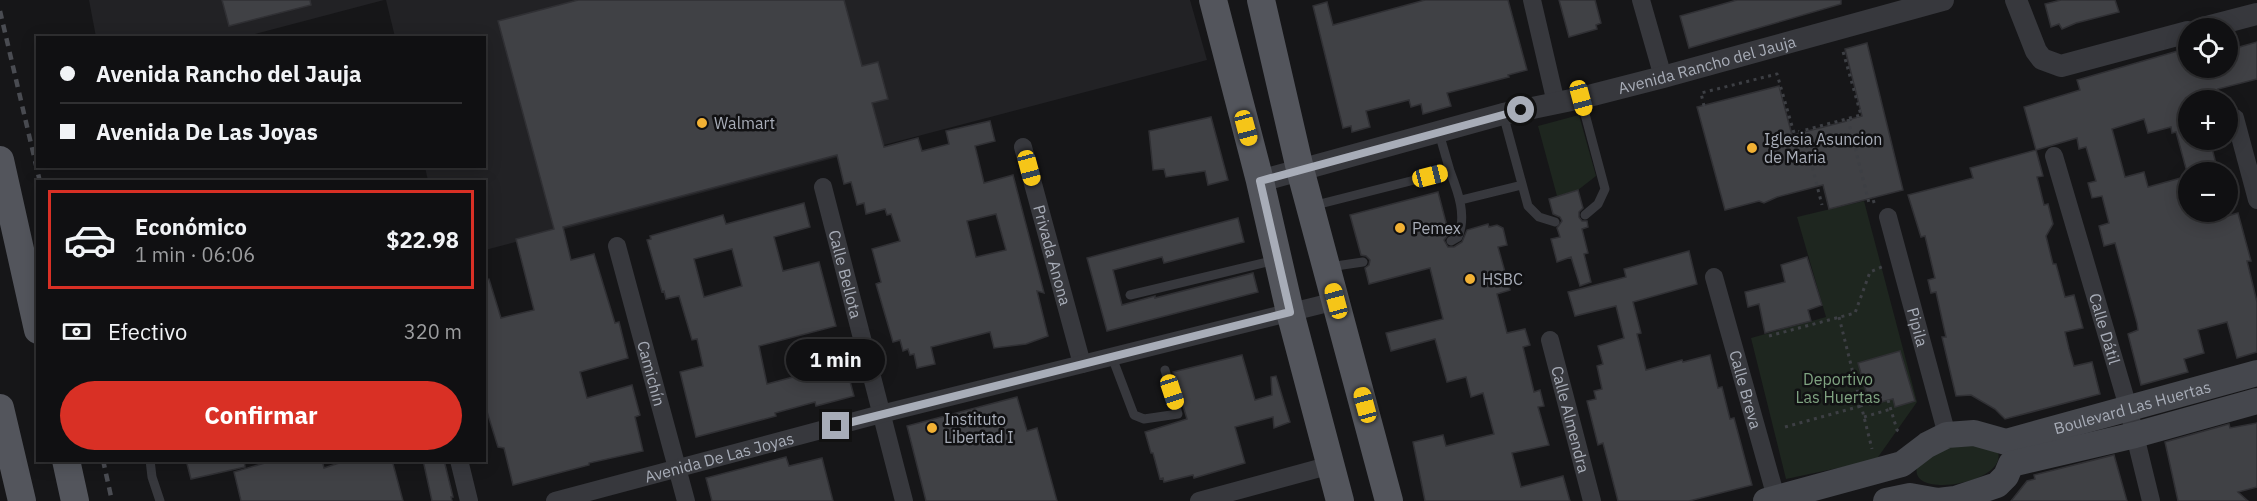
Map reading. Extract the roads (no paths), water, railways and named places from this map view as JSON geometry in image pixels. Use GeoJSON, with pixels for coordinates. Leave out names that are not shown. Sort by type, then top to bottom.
{"type":"FeatureCollection","features":[{"type":"Feature","properties":{"kind":"main road"},"geometry":{"type":"LineString","coordinates":[[1213,0],[1260,181],[1290,312],[1340,501]]}},
{"type":"Feature","properties":{"kind":"main road"},"geometry":{"type":"LineString","coordinates":[[1261,0],[1300,169],[1389,501]]}},
{"type":"Feature","properties":{"kind":"main road"},"geometry":{"type":"LineString","coordinates":[[0,160],[36,321]]}},
{"type":"Feature","properties":{"kind":"main road","name":"Boulevard Las Huertas"},"geometry":{"type":"LineString","coordinates":[[2008,453],[2128,407],[2257,373]]}},
{"type":"Feature","properties":{"kind":"main road","name":"Boulevard Las Huertas"},"geometry":{"type":"LineString","coordinates":[[1773,500],[1902,464],[1927,445],[1947,435],[1974,433],[2008,453],[2135,435],[2257,401]]}},
{"type":"Feature","properties":{"kind":"main road"},"geometry":{"type":"LineString","coordinates":[[0,408],[6,466],[21,501]]}},
{"type":"Feature","properties":{"kind":"main road"},"geometry":{"type":"LineString","coordinates":[[1902,464],[1904,482],[1898,498],[1955,500],[1997,485],[2006,476],[2008,453]]}},
{"type":"Feature","properties":{"kind":"main road"},"geometry":{"type":"LineString","coordinates":[[66,462],[75,501]]}},
{"type":"Feature","properties":{"kind":"street"},"geometry":{"type":"LineString","coordinates":[[1532,0],[1556,103]]}},
{"type":"Feature","properties":{"kind":"street"},"geometry":{"type":"LineString","coordinates":[[1641,0],[1662,77]]}},
{"type":"Feature","properties":{"kind":"street","name":"Avenida Rancho del Jauja"},"geometry":{"type":"LineString","coordinates":[[1260,181],[1503,114],[1581,98],[1943,0]]}},
{"type":"Feature","properties":{"kind":"street"},"geometry":{"type":"LineString","coordinates":[[2016,0],[2036,51],[2050,64],[2070,64],[2178,36]]}},
{"type":"Feature","properties":{"kind":"street"},"geometry":{"type":"LineString","coordinates":[[2238,19],[2257,14]]}},
{"type":"Feature","properties":{"kind":"street"},"geometry":{"type":"LineString","coordinates":[[2238,129],[2257,200]]}},
{"type":"Feature","properties":{"kind":"street","name":"Privada Anona"},"geometry":{"type":"LineString","coordinates":[[1023,147],[1082,364]]}},
{"type":"Feature","properties":{"kind":"street","name":"Calle Dátil"},"geometry":{"type":"LineString","coordinates":[[2055,156],[2128,407],[2151,501]]}},
{"type":"Feature","properties":{"kind":"street","name":"Calle Bellota"},"geometry":{"type":"LineString","coordinates":[[823,188],[904,501]]}},
{"type":"Feature","properties":{"kind":"street","name":"Pipila"},"geometry":{"type":"LineString","coordinates":[[1888,218],[1947,435]]}},
{"type":"Feature","properties":{"kind":"street","name":"Camichín"},"geometry":{"type":"LineString","coordinates":[[617,246],[686,501]]}},
{"type":"Feature","properties":{"kind":"street","name":"Calle Breva"},"geometry":{"type":"LineString","coordinates":[[1714,277],[1773,500]]}},
{"type":"Feature","properties":{"kind":"street","name":"Avenida De Las Joyas"},"geometry":{"type":"LineString","coordinates":[[555,501],[881,414],[1336,301]]}},
{"type":"Feature","properties":{"kind":"street","name":"Calle Almendra"},"geometry":{"type":"LineString","coordinates":[[1551,340],[1592,501]]}},
{"type":"Feature","properties":{"kind":"street"},"geometry":{"type":"LineString","coordinates":[[459,462],[469,501]]}},
{"type":"Feature","properties":{"kind":"street"},"geometry":{"type":"LineString","coordinates":[[1199,501],[1331,465]]}},
{"type":"Feature","properties":{"kind":"lane"},"geometry":{"type":"LineString","coordinates":[[1581,98],[1605,189],[1598,204],[1585,215]]}},
{"type":"Feature","properties":{"kind":"lane"},"geometry":{"type":"LineString","coordinates":[[1503,114],[1528,206],[1539,217],[1556,222]]}},
{"type":"Feature","properties":{"kind":"lane"},"geometry":{"type":"LineString","coordinates":[[1439,131],[1461,200],[1461,229],[1458,237],[1450,241]]}},
{"type":"Feature","properties":{"kind":"lane"},"geometry":{"type":"LineString","coordinates":[[1310,206],[1450,171]]}},
{"type":"Feature","properties":{"kind":"lane"},"geometry":{"type":"LineString","coordinates":[[1461,200],[1522,185]]}},
{"type":"Feature","properties":{"kind":"lane"},"geometry":{"type":"LineString","coordinates":[[1130,295],[1278,259]]}},
{"type":"Feature","properties":{"kind":"lane"},"geometry":{"type":"LineString","coordinates":[[1327,267],[1363,262]]}},
{"type":"Feature","properties":{"kind":"lane"},"geometry":{"type":"LineString","coordinates":[[1112,357],[1134,414],[1144,419],[1178,414],[1165,370]]}},
{"type":"Feature","properties":{"kind":"lane"},"geometry":{"type":"LineString","coordinates":[[150,462],[152,477],[160,501]]}},
{"type":"Feature","properties":{"kind":"railway"},"geometry":{"type":"LineString","coordinates":[[0,11],[36,165]]}},
{"type":"Feature","properties":{"kind":"railway"},"geometry":{"type":"LineString","coordinates":[[37,168],[40,180]]}},
{"type":"Feature","properties":{"kind":"railway"},"geometry":{"type":"LineString","coordinates":[[103,462],[112,501]]}},
{"type":"Feature","properties":{"kind":"place","name":"Walmart"},"geometry":{"type":"Point","coordinates":[702,123]}},
{"type":"Feature","properties":{"kind":"place","name":"Iglesia Asuncion de Maria"},"geometry":{"type":"Point","coordinates":[1752,148]}},
{"type":"Feature","properties":{"kind":"place","name":"Pemex"},"geometry":{"type":"Point","coordinates":[1400,228]}},
{"type":"Feature","properties":{"kind":"place","name":"HSBC"},"geometry":{"type":"Point","coordinates":[1470,279]}},
{"type":"Feature","properties":{"kind":"place","name":"Instituto Libertad I"},"geometry":{"type":"Point","coordinates":[932,428]}},
{"type":"Feature","properties":{"kind":"park label","name":"Deportivo Las Huertas"},"geometry":{"type":"Point","coordinates":[1838,388]}}]}
